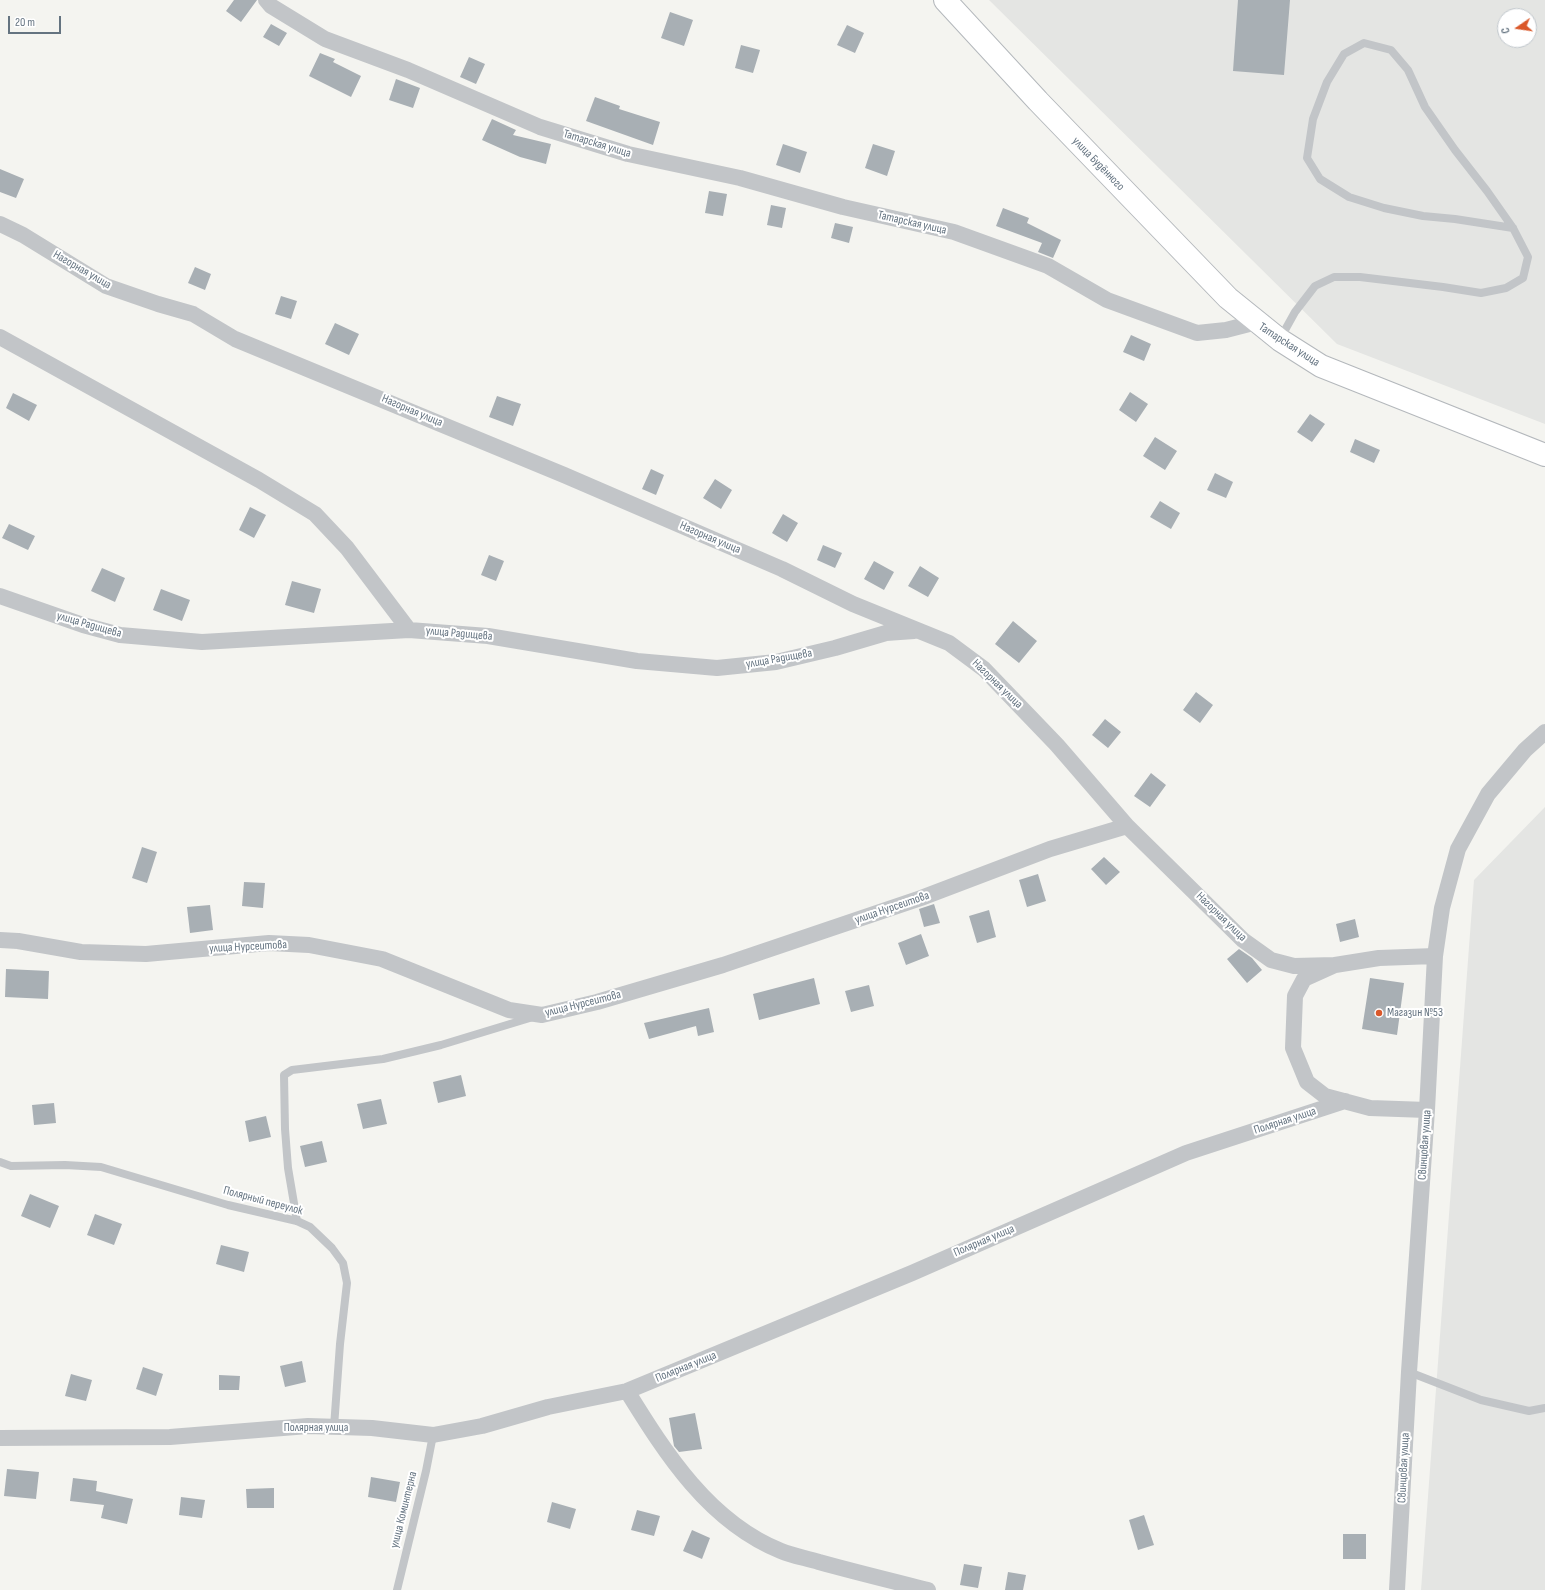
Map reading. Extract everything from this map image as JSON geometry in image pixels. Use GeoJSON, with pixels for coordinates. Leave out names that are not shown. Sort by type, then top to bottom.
{"type":"FeatureCollection","features":[{"type":"Feature","properties":{"kind":"street","name":"Татарская улица"},"geometry":{"type":"LineString","coordinates":[[266,0],[271,6],[324,39],[408,70],[540,127],[628,154],[740,178],[843,207],[954,232],[1048,266],[1107,300],[1196,334],[1226,330],[1257,322],[1280,340],[1321,366],[1545,455]]}},
{"type":"Feature","properties":{"kind":"street","name":"улица Будённого"},"geometry":{"type":"LineString","coordinates":[[945,0],[1038,101],[1174,244],[1228,298],[1257,322]]}},
{"type":"Feature","properties":{"kind":"street","name":"Нагорная улица"},"geometry":{"type":"LineString","coordinates":[[0,224],[23,235],[106,286],[158,304],[193,314],[235,339],[564,475],[782,568],[853,604],[949,643],[984,669],[1057,745],[1127,826],[1243,940],[1272,960],[1294,966],[1334,965]]}},
{"type":"Feature","properties":{"kind":"street"},"geometry":{"type":"LineString","coordinates":[[0,337],[259,480],[314,514],[347,548],[409,630]]}},
{"type":"Feature","properties":{"kind":"street","name":"улица Радищева"},"geometry":{"type":"LineString","coordinates":[[0,596],[83,625],[120,635],[202,642],[409,630],[488,636],[637,661],[717,668],[776,662],[835,648],[886,633],[918,630]]}},
{"type":"Feature","properties":{"kind":"street","name":"Свинцовая улица"},"geometry":{"type":"LineString","coordinates":[[1397,1590],[1409,1372],[1427,1110],[1435,956],[1442,908],[1458,848],[1488,794],[1525,750],[1545,732]]}},
{"type":"Feature","properties":{"kind":"street","name":"улица Нурсеитова"},"geometry":{"type":"LineString","coordinates":[[0,940],[18,941],[81,952],[146,954],[269,943],[309,945],[382,959],[508,1010],[542,1015],[597,1002],[723,965],[921,898],[1050,849],[1127,826]]}},
{"type":"Feature","properties":{"kind":"street"},"geometry":{"type":"LineString","coordinates":[[1427,1110],[1370,1108],[1325,1096],[1307,1082],[1293,1048],[1295,996],[1304,979],[1334,965],[1379,958],[1435,956]]}},
{"type":"Feature","properties":{"kind":"street","name":"Полярная улица"},"geometry":{"type":"LineString","coordinates":[[0,1438],[170,1437],[308,1426],[372,1428],[433,1435],[482,1426],[548,1406],[627,1391],[905,1276],[1186,1153],[1345,1101]]}},
{"type":"Feature","properties":{"kind":"street"},"geometry":{"type":"LineString","coordinates":[[627,1391],[673,1461],[706,1500],[743,1530],[781,1551],[836,1567],[928,1590]]}},
{"type":"Feature","properties":{"kind":"lane"},"geometry":{"type":"LineString","coordinates":[[1280,340],[1295,312],[1315,286],[1334,277],[1360,277],[1443,286],[1481,293],[1506,288],[1523,278],[1528,257],[1513,228],[1486,190],[1454,150],[1429,113],[1408,70],[1391,50],[1364,43],[1344,54],[1327,82],[1313,119],[1307,158],[1320,179],[1349,197],[1384,208],[1423,216],[1455,219],[1513,228]]}},
{"type":"Feature","properties":{"kind":"lane"},"geometry":{"type":"LineString","coordinates":[[297,1221],[288,1168],[284,1129],[284,1075],[292,1070],[383,1059],[441,1045],[542,1015]]}},
{"type":"Feature","properties":{"kind":"lane","name":"Полярный переулок"},"geometry":{"type":"LineString","coordinates":[[0,1162],[11,1166],[65,1165],[101,1168],[228,1205],[297,1221],[310,1228],[332,1248],[343,1263],[347,1283],[340,1344],[334,1427]]}},
{"type":"Feature","properties":{"kind":"lane"},"geometry":{"type":"LineString","coordinates":[[1409,1372],[1481,1400],[1529,1411],[1545,1408]]}},
{"type":"Feature","properties":{"kind":"lane","name":"улица Коминтерна"},"geometry":{"type":"LineString","coordinates":[[397,1590],[426,1471],[433,1435]]}},
{"type":"Feature","properties":{"kind":"shaded area"},"geometry":{"type":"Polygon","coordinates":[[[989,0],[1545,0],[1545,424],[1337,344],[989,0]]]}},
{"type":"Feature","properties":{"kind":"shaded area"},"geometry":{"type":"Polygon","coordinates":[[[1545,807],[1545,1590],[1421,1590],[1474,880],[1545,807]]]}},
{"type":"Feature","properties":{"kind":"building"},"geometry":{"type":"Polygon","coordinates":[[[234,0],[257,0],[241,22],[226,11],[234,0]]]}},
{"type":"Feature","properties":{"kind":"building"},"geometry":{"type":"Polygon","coordinates":[[[1238,0],[1290,0],[1284,75],[1233,71],[1238,0]]]}},
{"type":"Feature","properties":{"kind":"building"},"geometry":{"type":"Polygon","coordinates":[[[670,12],[693,20],[684,46],[661,38],[670,12]]]}},
{"type":"Feature","properties":{"kind":"building"},"geometry":{"type":"Polygon","coordinates":[[[271,24],[287,33],[279,46],[263,37],[271,24]]]}},
{"type":"Feature","properties":{"kind":"building"},"geometry":{"type":"Polygon","coordinates":[[[847,25],[864,33],[855,53],[837,45],[847,25]]]}},
{"type":"Feature","properties":{"kind":"building"},"geometry":{"type":"Polygon","coordinates":[[[741,45],[760,50],[753,73],[735,68],[741,45]]]}},
{"type":"Feature","properties":{"kind":"building"},"geometry":{"type":"Polygon","coordinates":[[[320,53],[335,59],[333,62],[361,76],[351,97],[309,76],[320,53]]]}},
{"type":"Feature","properties":{"kind":"building"},"geometry":{"type":"Polygon","coordinates":[[[469,57],[485,64],[476,84],[460,77],[469,57]]]}},
{"type":"Feature","properties":{"kind":"building"},"geometry":{"type":"Polygon","coordinates":[[[396,79],[420,88],[413,108],[389,100],[396,79]]]}},
{"type":"Feature","properties":{"kind":"building"},"geometry":{"type":"Polygon","coordinates":[[[595,97],[620,106],[619,109],[660,122],[653,145],[586,121],[595,97]]]}},
{"type":"Feature","properties":{"kind":"building"},"geometry":{"type":"Polygon","coordinates":[[[492,119],[516,130],[513,135],[551,144],[546,164],[520,157],[482,140],[492,119]]]}},
{"type":"Feature","properties":{"kind":"building"},"geometry":{"type":"Polygon","coordinates":[[[783,144],[807,152],[800,173],[776,165],[783,144]]]}},
{"type":"Feature","properties":{"kind":"building"},"geometry":{"type":"Polygon","coordinates":[[[873,144],[895,151],[887,176],[865,168],[873,144]]]}},
{"type":"Feature","properties":{"kind":"building"},"geometry":{"type":"Polygon","coordinates":[[[0,169],[24,179],[16,198],[0,192],[0,169]]]}},
{"type":"Feature","properties":{"kind":"building"},"geometry":{"type":"Polygon","coordinates":[[[709,191],[727,194],[723,216],[705,213],[709,191]]]}},
{"type":"Feature","properties":{"kind":"building"},"geometry":{"type":"Polygon","coordinates":[[[771,205],[786,208],[782,228],[767,225],[771,205]]]}},
{"type":"Feature","properties":{"kind":"building"},"geometry":{"type":"Polygon","coordinates":[[[1003,208],[1029,218],[1027,223],[1061,240],[1053,258],[1038,252],[1042,243],[996,226],[1003,208]]]}},
{"type":"Feature","properties":{"kind":"building"},"geometry":{"type":"Polygon","coordinates":[[[835,223],[853,227],[849,243],[831,238],[835,223]]]}},
{"type":"Feature","properties":{"kind":"building"},"geometry":{"type":"Polygon","coordinates":[[[195,267],[211,274],[205,290],[188,283],[195,267]]]}},
{"type":"Feature","properties":{"kind":"building"},"geometry":{"type":"Polygon","coordinates":[[[281,296],[297,301],[291,319],[275,314],[281,296]]]}},
{"type":"Feature","properties":{"kind":"building"},"geometry":{"type":"Polygon","coordinates":[[[335,323],[359,334],[349,355],[325,344],[335,323]]]}},
{"type":"Feature","properties":{"kind":"building"},"geometry":{"type":"Polygon","coordinates":[[[1131,335],[1151,344],[1144,361],[1123,352],[1131,335]]]}},
{"type":"Feature","properties":{"kind":"building"},"geometry":{"type":"Polygon","coordinates":[[[1130,392],[1148,404],[1136,422],[1119,410],[1130,392]]]}},
{"type":"Feature","properties":{"kind":"building"},"geometry":{"type":"Polygon","coordinates":[[[13,393],[37,405],[29,421],[6,408],[13,393]]]}},
{"type":"Feature","properties":{"kind":"building"},"geometry":{"type":"Polygon","coordinates":[[[497,396],[521,404],[513,426],[489,417],[497,396]]]}},
{"type":"Feature","properties":{"kind":"building"},"geometry":{"type":"Polygon","coordinates":[[[1310,414],[1325,424],[1312,442],[1297,432],[1310,414]]]}},
{"type":"Feature","properties":{"kind":"building"},"geometry":{"type":"Polygon","coordinates":[[[1155,437],[1177,451],[1165,470],[1143,456],[1155,437]]]}},
{"type":"Feature","properties":{"kind":"building"},"geometry":{"type":"Polygon","coordinates":[[[1355,439],[1380,450],[1374,463],[1350,452],[1355,439]]]}},
{"type":"Feature","properties":{"kind":"building"},"geometry":{"type":"Polygon","coordinates":[[[651,469],[664,475],[656,495],[642,489],[651,469]]]}},
{"type":"Feature","properties":{"kind":"building"},"geometry":{"type":"Polygon","coordinates":[[[1215,473],[1233,482],[1226,498],[1207,490],[1215,473]]]}},
{"type":"Feature","properties":{"kind":"building"},"geometry":{"type":"Polygon","coordinates":[[[715,479],[732,490],[721,509],[703,498],[715,479]]]}},
{"type":"Feature","properties":{"kind":"building"},"geometry":{"type":"Polygon","coordinates":[[[1160,501],[1180,513],[1171,529],[1150,517],[1160,501]]]}},
{"type":"Feature","properties":{"kind":"building"},"geometry":{"type":"Polygon","coordinates":[[[250,507],[266,515],[254,538],[239,530],[250,507]]]}},
{"type":"Feature","properties":{"kind":"building"},"geometry":{"type":"Polygon","coordinates":[[[783,514],[798,523],[787,542],[772,533],[783,514]]]}},
{"type":"Feature","properties":{"kind":"building"},"geometry":{"type":"Polygon","coordinates":[[[9,524],[35,536],[28,550],[2,538],[9,524]]]}},
{"type":"Feature","properties":{"kind":"building"},"geometry":{"type":"Polygon","coordinates":[[[823,545],[842,553],[835,568],[817,560],[823,545]]]}},
{"type":"Feature","properties":{"kind":"building"},"geometry":{"type":"Polygon","coordinates":[[[489,555],[504,561],[496,581],[481,575],[489,555]]]}},
{"type":"Feature","properties":{"kind":"building"},"geometry":{"type":"Polygon","coordinates":[[[874,561],[894,572],[884,590],[864,579],[874,561]]]}},
{"type":"Feature","properties":{"kind":"building"},"geometry":{"type":"Polygon","coordinates":[[[920,566],[939,578],[928,597],[908,586],[920,566]]]}},
{"type":"Feature","properties":{"kind":"building"},"geometry":{"type":"Polygon","coordinates":[[[102,568],[125,578],[115,602],[91,591],[102,568]]]}},
{"type":"Feature","properties":{"kind":"building"},"geometry":{"type":"Polygon","coordinates":[[[292,581],[321,589],[314,613],[285,605],[292,581]]]}},
{"type":"Feature","properties":{"kind":"building"},"geometry":{"type":"Polygon","coordinates":[[[161,589],[190,600],[182,621],[153,610],[161,589]]]}},
{"type":"Feature","properties":{"kind":"building"},"geometry":{"type":"Polygon","coordinates":[[[1013,621],[1037,641],[1019,663],[995,644],[1013,621]]]}},
{"type":"Feature","properties":{"kind":"building"},"geometry":{"type":"Polygon","coordinates":[[[1196,692],[1213,705],[1200,723],[1183,710],[1196,692]]]}},
{"type":"Feature","properties":{"kind":"building"},"geometry":{"type":"Polygon","coordinates":[[[1105,719],[1121,732],[1108,748],[1092,735],[1105,719]]]}},
{"type":"Feature","properties":{"kind":"building"},"geometry":{"type":"Polygon","coordinates":[[[1151,773],[1166,785],[1150,807],[1134,796],[1151,773]]]}},
{"type":"Feature","properties":{"kind":"building"},"geometry":{"type":"Polygon","coordinates":[[[142,847],[157,852],[147,883],[132,878],[142,847]]]}},
{"type":"Feature","properties":{"kind":"building"},"geometry":{"type":"Polygon","coordinates":[[[1104,857],[1120,872],[1106,885],[1091,869],[1104,857]]]}},
{"type":"Feature","properties":{"kind":"building"},"geometry":{"type":"Polygon","coordinates":[[[1038,874],[1046,901],[1027,907],[1019,880],[1038,874]]]}},
{"type":"Feature","properties":{"kind":"building"},"geometry":{"type":"Polygon","coordinates":[[[244,882],[265,883],[263,908],[242,906],[244,882]]]}},
{"type":"Feature","properties":{"kind":"building"},"geometry":{"type":"Polygon","coordinates":[[[934,904],[940,923],[924,927],[919,909],[934,904]]]}},
{"type":"Feature","properties":{"kind":"building"},"geometry":{"type":"Polygon","coordinates":[[[210,905],[213,930],[190,933],[187,907],[210,905]]]}},
{"type":"Feature","properties":{"kind":"building"},"geometry":{"type":"Polygon","coordinates":[[[989,910],[996,937],[977,943],[969,916],[989,910]]]}},
{"type":"Feature","properties":{"kind":"building"},"geometry":{"type":"Polygon","coordinates":[[[1355,919],[1359,937],[1340,942],[1336,924],[1355,919]]]}},
{"type":"Feature","properties":{"kind":"building"},"geometry":{"type":"Polygon","coordinates":[[[921,934],[929,956],[906,965],[898,943],[921,934]]]}},
{"type":"Feature","properties":{"kind":"building"},"geometry":{"type":"Polygon","coordinates":[[[1239,949],[1252,958],[1262,970],[1247,983],[1227,959],[1239,949]]]}},
{"type":"Feature","properties":{"kind":"building"},"geometry":{"type":"Polygon","coordinates":[[[6,969],[49,971],[48,999],[5,997],[6,969]]]}},
{"type":"Feature","properties":{"kind":"building"},"geometry":{"type":"Polygon","coordinates":[[[814,978],[820,1004],[759,1020],[753,994],[814,978]]]}},
{"type":"Feature","properties":{"kind":"building"},"geometry":{"type":"Polygon","coordinates":[[[1370,978],[1404,983],[1397,1035],[1362,1029],[1370,978]]]}},
{"type":"Feature","properties":{"kind":"building"},"geometry":{"type":"Polygon","coordinates":[[[869,985],[874,1006],[851,1012],[845,991],[869,985]]]}},
{"type":"Feature","properties":{"kind":"building"},"geometry":{"type":"Polygon","coordinates":[[[709,1008],[714,1032],[698,1036],[696,1026],[649,1039],[644,1023],[709,1008]]]}},
{"type":"Feature","properties":{"kind":"building"},"geometry":{"type":"Polygon","coordinates":[[[461,1075],[466,1096],[438,1103],[433,1082],[461,1075]]]}},
{"type":"Feature","properties":{"kind":"building"},"geometry":{"type":"Polygon","coordinates":[[[381,1099],[387,1124],[363,1129],[357,1104],[381,1099]]]}},
{"type":"Feature","properties":{"kind":"building"},"geometry":{"type":"Polygon","coordinates":[[[54,1103],[56,1123],[34,1125],[32,1105],[54,1103]]]}},
{"type":"Feature","properties":{"kind":"building"},"geometry":{"type":"Polygon","coordinates":[[[266,1116],[271,1137],[249,1142],[245,1121],[266,1116]]]}},
{"type":"Feature","properties":{"kind":"building"},"geometry":{"type":"Polygon","coordinates":[[[322,1141],[327,1162],[305,1167],[300,1146],[322,1141]]]}},
{"type":"Feature","properties":{"kind":"building"},"geometry":{"type":"Polygon","coordinates":[[[30,1194],[59,1206],[50,1228],[21,1216],[30,1194]]]}},
{"type":"Feature","properties":{"kind":"building"},"geometry":{"type":"Polygon","coordinates":[[[95,1214],[122,1224],[114,1245],[87,1235],[95,1214]]]}},
{"type":"Feature","properties":{"kind":"building"},"geometry":{"type":"Polygon","coordinates":[[[221,1245],[249,1252],[244,1272],[216,1264],[221,1245]]]}},
{"type":"Feature","properties":{"kind":"building"},"geometry":{"type":"Polygon","coordinates":[[[302,1361],[306,1382],[285,1387],[280,1366],[302,1361]]]}},
{"type":"Feature","properties":{"kind":"building"},"geometry":{"type":"Polygon","coordinates":[[[143,1367],[163,1374],[156,1396],[136,1389],[143,1367]]]}},
{"type":"Feature","properties":{"kind":"building"},"geometry":{"type":"Polygon","coordinates":[[[71,1374],[92,1380],[86,1401],[65,1396],[71,1374]]]}},
{"type":"Feature","properties":{"kind":"building"},"geometry":{"type":"Polygon","coordinates":[[[219,1375],[240,1376],[239,1390],[219,1390],[219,1375]]]}},
{"type":"Feature","properties":{"kind":"building"},"geometry":{"type":"Polygon","coordinates":[[[695,1413],[702,1449],[679,1452],[674,1446],[669,1418],[695,1413]]]}},
{"type":"Feature","properties":{"kind":"building"},"geometry":{"type":"Polygon","coordinates":[[[7,1469],[39,1472],[36,1499],[4,1496],[7,1469]]]}},
{"type":"Feature","properties":{"kind":"building"},"geometry":{"type":"Polygon","coordinates":[[[371,1477],[400,1482],[396,1502],[368,1497],[371,1477]]]}},
{"type":"Feature","properties":{"kind":"building"},"geometry":{"type":"Polygon","coordinates":[[[73,1478],[97,1481],[96,1491],[133,1499],[127,1524],[101,1518],[104,1505],[70,1501],[73,1478]]]}},
{"type":"Feature","properties":{"kind":"building"},"geometry":{"type":"Polygon","coordinates":[[[274,1488],[274,1508],[247,1508],[246,1489],[274,1488]]]}},
{"type":"Feature","properties":{"kind":"building"},"geometry":{"type":"Polygon","coordinates":[[[181,1497],[205,1500],[202,1518],[179,1515],[181,1497]]]}},
{"type":"Feature","properties":{"kind":"building"},"geometry":{"type":"Polygon","coordinates":[[[552,1502],[576,1509],[570,1529],[547,1522],[552,1502]]]}},
{"type":"Feature","properties":{"kind":"building"},"geometry":{"type":"Polygon","coordinates":[[[637,1510],[660,1516],[654,1536],[631,1530],[637,1510]]]}},
{"type":"Feature","properties":{"kind":"building"},"geometry":{"type":"Polygon","coordinates":[[[1144,1515],[1154,1545],[1138,1550],[1129,1520],[1144,1515]]]}},
{"type":"Feature","properties":{"kind":"building"},"geometry":{"type":"Polygon","coordinates":[[[692,1530],[710,1538],[702,1559],[683,1551],[692,1530]]]}},
{"type":"Feature","properties":{"kind":"building"},"geometry":{"type":"Polygon","coordinates":[[[1343,1534],[1366,1534],[1366,1559],[1343,1559],[1343,1534]]]}},
{"type":"Feature","properties":{"kind":"building"},"geometry":{"type":"Polygon","coordinates":[[[964,1564],[982,1567],[978,1588],[960,1585],[964,1564]]]}},
{"type":"Feature","properties":{"kind":"building"},"geometry":{"type":"Polygon","coordinates":[[[1008,1572],[1026,1575],[1023,1590],[1005,1590],[1008,1572]]]}},
{"type":"Feature","properties":{"kind":"place","name":"Магазин №53"},"geometry":{"type":"Point","coordinates":[1379,1013]}}]}
